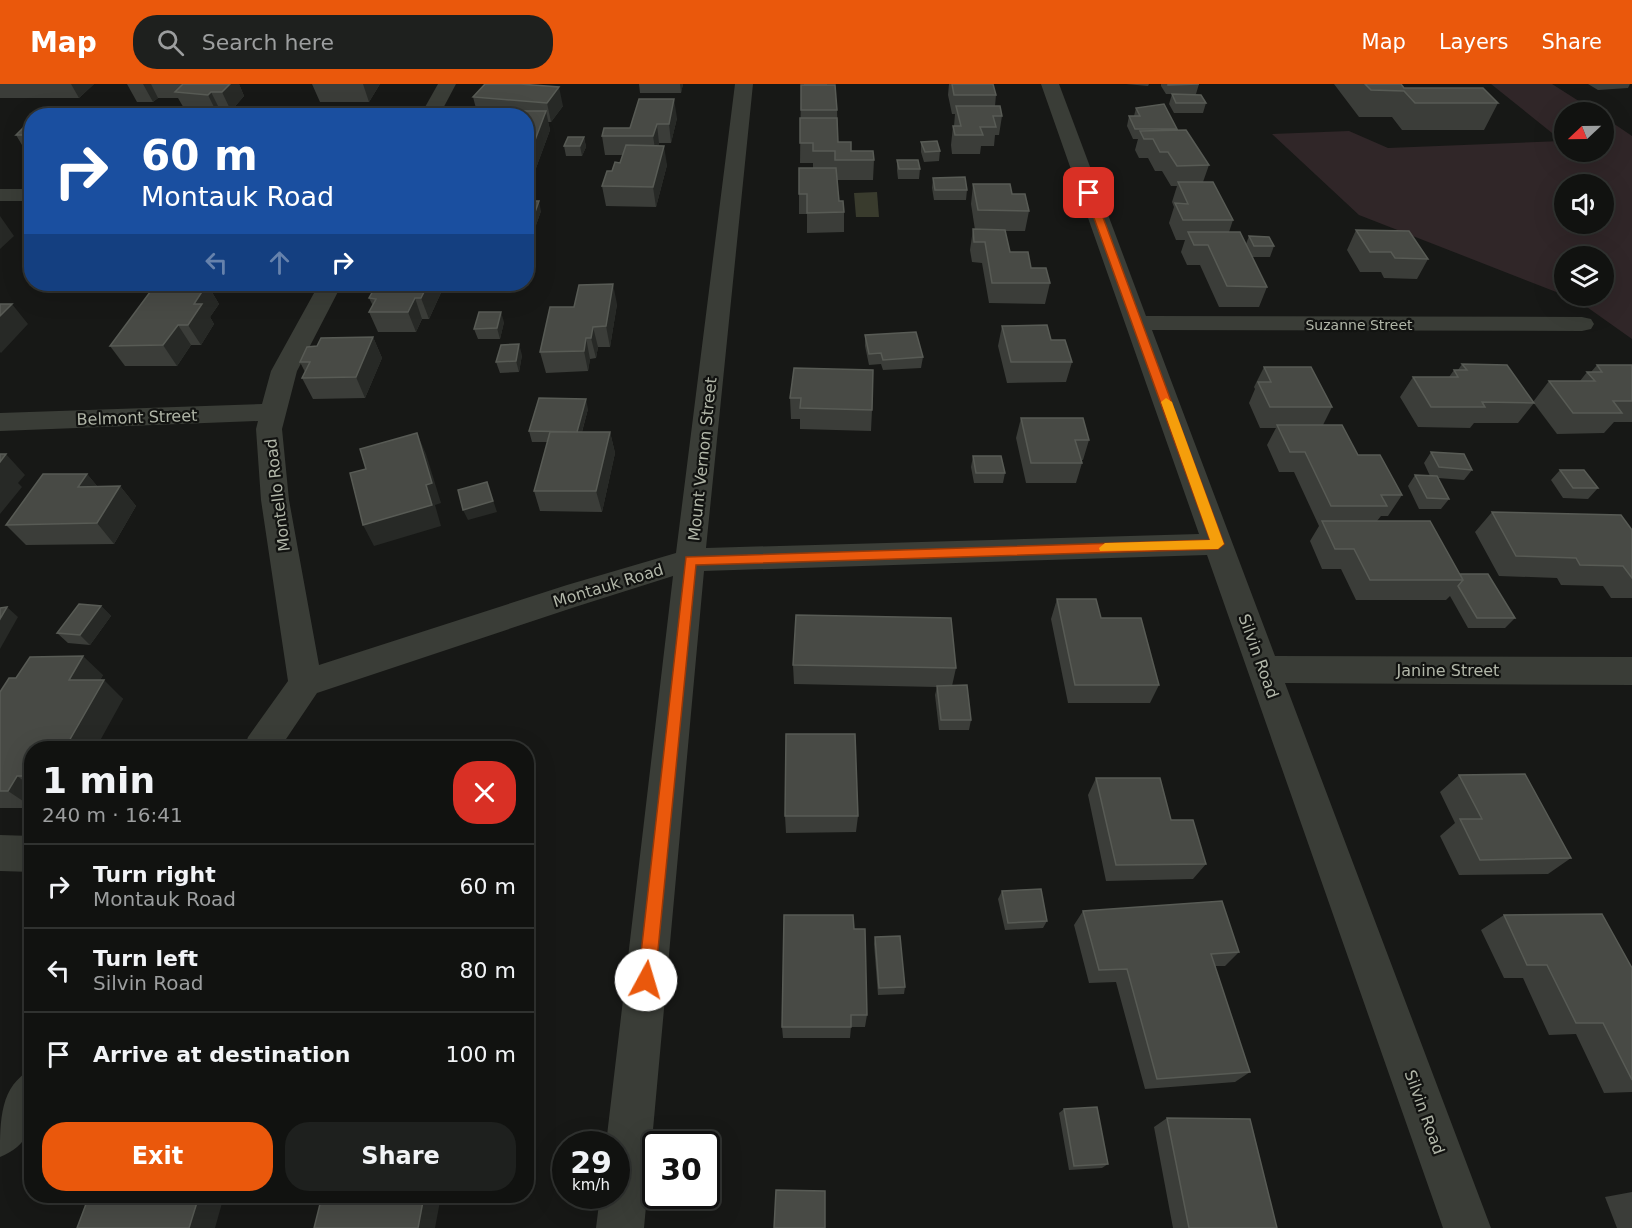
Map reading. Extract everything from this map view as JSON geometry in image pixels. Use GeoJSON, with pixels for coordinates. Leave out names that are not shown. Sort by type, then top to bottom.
{"type":"FeatureCollection","features":[{"type":"Feature","properties":{"kind":"street"},"geometry":{"type":"LineString","coordinates":[[434,108],[447,84]]}},
{"type":"Feature","properties":{"kind":"street","name":"Mount Vernon Street"},"geometry":{"type":"LineString","coordinates":[[620,1228],[690,560],[744,84]]}},
{"type":"Feature","properties":{"kind":"street","name":"Silvin Road"},"geometry":{"type":"LineString","coordinates":[[1050,84],[1467,1228]]}},
{"type":"Feature","properties":{"kind":"street"},"geometry":{"type":"LineString","coordinates":[[0,195],[24,195]]}},
{"type":"Feature","properties":{"kind":"street","name":"Montello Road"},"geometry":{"type":"LineString","coordinates":[[305,683],[275,500],[269,429],[284,370],[327,291]]}},
{"type":"Feature","properties":{"kind":"street","name":"Suzanne Street"},"geometry":{"type":"LineString","coordinates":[[1137,323],[1582,324]]}},
{"type":"Feature","properties":{"kind":"street","name":"Belmont Street"},"geometry":{"type":"LineString","coordinates":[[0,423],[274,412]]}},
{"type":"Feature","properties":{"kind":"street","name":"Montauk Road"},"geometry":{"type":"LineString","coordinates":[[305,683],[567,597],[690,560],[1218,544]]}},
{"type":"Feature","properties":{"kind":"street","name":"Janine Street"},"geometry":{"type":"LineString","coordinates":[[1263,669],[1632,670]]}},
{"type":"Feature","properties":{"kind":"street"},"geometry":{"type":"LineString","coordinates":[[266,741],[305,683]]}},
{"type":"Feature","properties":{"kind":"street"},"geometry":{"type":"LineString","coordinates":[[0,853],[24,854]]}},
{"type":"Feature","properties":{"kind":"street"},"geometry":{"type":"LineString","coordinates":[[0,1134],[24,1102]]}},
{"type":"Feature","properties":{"kind":"shaded area"},"geometry":{"type":"Polygon","coordinates":[[[1491,84],[1552,84],[1580,102],[1554,102],[1554,135],[1491,84]]]}},
{"type":"Feature","properties":{"kind":"shaded area"},"geometry":{"type":"Polygon","coordinates":[[[1614,124],[1632,136],[1632,339],[1585,306],[1614,306],[1614,246],[1554,246],[1554,291],[1359,215],[1272,134],[1349,131],[1388,148],[1554,141],[1554,162],[1614,162],[1614,124]]]}},
{"type":"Feature","properties":{"kind":"shaded area"},"geometry":{"type":"Polygon","coordinates":[[[877,192],[879,217],[856,217],[854,193],[877,192]]]}},
{"type":"Feature","properties":{"kind":"building"},"geometry":{"type":"Polygon","coordinates":[[[183,84],[230,84],[222,92],[211,92],[208,95],[175,92],[183,84]]]}},
{"type":"Feature","properties":{"kind":"building"},"geometry":{"type":"Polygon","coordinates":[[[485,84],[559,87],[547,103],[473,97],[485,84]]]}},
{"type":"Feature","properties":{"kind":"building"},"geometry":{"type":"Polygon","coordinates":[[[952,84],[993,84],[996,95],[954,95],[952,84]]]}},
{"type":"Feature","properties":{"kind":"building"},"geometry":{"type":"Polygon","coordinates":[[[1365,84],[1401,84],[1404,88],[1483,88],[1498,103],[1415,103],[1404,91],[1371,90],[1365,84]]]}},
{"type":"Feature","properties":{"kind":"building"},"geometry":{"type":"Polygon","coordinates":[[[801,85],[835,85],[837,110],[801,110],[801,85]]]}},
{"type":"Feature","properties":{"kind":"building"},"geometry":{"type":"Polygon","coordinates":[[[1172,94],[1201,95],[1206,103],[1176,103],[1172,94]]]}},
{"type":"Feature","properties":{"kind":"building"},"geometry":{"type":"Polygon","coordinates":[[[639,99],[674,99],[669,124],[657,124],[653,136],[602,136],[604,128],[630,128],[639,99]]]}},
{"type":"Feature","properties":{"kind":"building"},"geometry":{"type":"Polygon","coordinates":[[[1164,104],[1177,129],[1135,129],[1129,116],[1140,116],[1136,108],[1164,104]]]}},
{"type":"Feature","properties":{"kind":"building"},"geometry":{"type":"Polygon","coordinates":[[[956,106],[1000,106],[1002,116],[993,116],[996,127],[980,127],[983,135],[955,135],[953,126],[961,126],[956,106]]]}},
{"type":"Feature","properties":{"kind":"building"},"geometry":{"type":"Polygon","coordinates":[[[534,111],[546,111],[534,143],[534,111]]]}},
{"type":"Feature","properties":{"kind":"building"},"geometry":{"type":"Polygon","coordinates":[[[800,118],[837,118],[838,142],[851,142],[851,151],[873,151],[874,160],[835,160],[835,151],[813,151],[813,143],[800,143],[800,118]]]}},
{"type":"Feature","properties":{"kind":"building"},"geometry":{"type":"Polygon","coordinates":[[[24,127],[24,135],[16,135],[24,127]]]}},
{"type":"Feature","properties":{"kind":"building"},"geometry":{"type":"Polygon","coordinates":[[[1186,130],[1209,165],[1177,166],[1168,152],[1160,152],[1153,139],[1144,139],[1140,131],[1186,130]]]}},
{"type":"Feature","properties":{"kind":"building"},"geometry":{"type":"Polygon","coordinates":[[[568,137],[584,137],[580,146],[564,146],[568,137]]]}},
{"type":"Feature","properties":{"kind":"building"},"geometry":{"type":"Polygon","coordinates":[[[937,141],[940,151],[925,152],[921,142],[937,141]]]}},
{"type":"Feature","properties":{"kind":"building"},"geometry":{"type":"Polygon","coordinates":[[[626,145],[664,146],[653,187],[602,186],[607,171],[612,171],[615,162],[620,163],[626,145]]]}},
{"type":"Feature","properties":{"kind":"building"},"geometry":{"type":"Polygon","coordinates":[[[897,160],[918,160],[920,169],[899,169],[897,160]]]}},
{"type":"Feature","properties":{"kind":"building"},"geometry":{"type":"Polygon","coordinates":[[[799,168],[836,168],[839,201],[843,201],[844,212],[807,213],[807,194],[799,194],[799,168]]]}},
{"type":"Feature","properties":{"kind":"building"},"geometry":{"type":"Polygon","coordinates":[[[965,177],[967,190],[935,190],[933,178],[965,177]]]}},
{"type":"Feature","properties":{"kind":"building"},"geometry":{"type":"Polygon","coordinates":[[[1178,182],[1213,182],[1233,220],[1183,220],[1175,203],[1188,204],[1178,182]]]}},
{"type":"Feature","properties":{"kind":"building"},"geometry":{"type":"Polygon","coordinates":[[[973,184],[1010,184],[1012,194],[1025,194],[1029,211],[978,210],[973,184]]]}},
{"type":"Feature","properties":{"kind":"building"},"geometry":{"type":"Polygon","coordinates":[[[534,201],[539,201],[534,215],[534,201]]]}},
{"type":"Feature","properties":{"kind":"building"},"geometry":{"type":"Polygon","coordinates":[[[973,229],[1005,230],[1010,252],[1028,252],[1031,268],[1046,268],[1050,283],[992,283],[985,242],[974,242],[973,229]]]}},
{"type":"Feature","properties":{"kind":"building"},"geometry":{"type":"Polygon","coordinates":[[[1356,230],[1409,231],[1428,259],[1395,258],[1391,252],[1370,252],[1356,230]]]}},
{"type":"Feature","properties":{"kind":"building"},"geometry":{"type":"Polygon","coordinates":[[[1188,232],[1240,232],[1267,287],[1227,286],[1208,245],[1194,245],[1188,232]]]}},
{"type":"Feature","properties":{"kind":"building"},"geometry":{"type":"Polygon","coordinates":[[[1249,236],[1269,237],[1274,246],[1254,246],[1249,236]]]}},
{"type":"Feature","properties":{"kind":"building"},"geometry":{"type":"Polygon","coordinates":[[[613,284],[606,326],[593,327],[591,338],[586,338],[584,351],[540,352],[550,307],[574,307],[579,285],[613,284]]]}},
{"type":"Feature","properties":{"kind":"building"},"geometry":{"type":"Polygon","coordinates":[[[151,291],[202,291],[194,304],[202,304],[188,325],[178,325],[163,345],[110,346],[151,291]]]}},
{"type":"Feature","properties":{"kind":"building"},"geometry":{"type":"Polygon","coordinates":[[[373,291],[424,291],[421,298],[415,298],[408,312],[369,312],[376,299],[369,298],[373,291]]]}},
{"type":"Feature","properties":{"kind":"building"},"geometry":{"type":"Polygon","coordinates":[[[0,304],[12,304],[0,316],[0,304]]]}},
{"type":"Feature","properties":{"kind":"building"},"geometry":{"type":"Polygon","coordinates":[[[479,312],[501,312],[497,328],[474,329],[479,312]]]}},
{"type":"Feature","properties":{"kind":"building"},"geometry":{"type":"Polygon","coordinates":[[[1047,325],[1051,340],[1065,340],[1072,362],[1011,362],[1002,326],[1047,325]]]}},
{"type":"Feature","properties":{"kind":"building"},"geometry":{"type":"Polygon","coordinates":[[[916,332],[923,357],[883,360],[881,353],[869,354],[865,335],[916,332]]]}},
{"type":"Feature","properties":{"kind":"building"},"geometry":{"type":"Polygon","coordinates":[[[373,337],[356,377],[302,378],[310,362],[300,362],[307,347],[317,346],[321,338],[373,337]]]}},
{"type":"Feature","properties":{"kind":"building"},"geometry":{"type":"Polygon","coordinates":[[[519,344],[516,361],[496,362],[501,345],[519,344]]]}},
{"type":"Feature","properties":{"kind":"building"},"geometry":{"type":"Polygon","coordinates":[[[1462,364],[1507,365],[1534,403],[1482,402],[1485,407],[1431,407],[1413,377],[1458,377],[1454,370],[1467,370],[1462,364]]]}},
{"type":"Feature","properties":{"kind":"building"},"geometry":{"type":"Polygon","coordinates":[[[1597,365],[1632,365],[1632,401],[1613,401],[1622,413],[1573,413],[1549,381],[1595,381],[1587,372],[1602,372],[1597,365]]]}},
{"type":"Feature","properties":{"kind":"building"},"geometry":{"type":"Polygon","coordinates":[[[1264,367],[1311,367],[1332,407],[1270,407],[1258,382],[1271,382],[1264,367]]]}},
{"type":"Feature","properties":{"kind":"building"},"geometry":{"type":"Polygon","coordinates":[[[794,368],[873,370],[872,410],[800,408],[801,398],[790,398],[794,368]]]}},
{"type":"Feature","properties":{"kind":"building"},"geometry":{"type":"Polygon","coordinates":[[[539,398],[586,399],[577,432],[529,431],[539,398]]]}},
{"type":"Feature","properties":{"kind":"building"},"geometry":{"type":"Polygon","coordinates":[[[1021,418],[1083,418],[1089,440],[1075,440],[1082,463],[1031,463],[1021,418]]]}},
{"type":"Feature","properties":{"kind":"building"},"geometry":{"type":"Polygon","coordinates":[[[1277,425],[1342,425],[1358,455],[1380,455],[1402,495],[1381,495],[1387,506],[1331,506],[1305,452],[1290,452],[1277,425]]]}},
{"type":"Feature","properties":{"kind":"building"},"geometry":{"type":"Polygon","coordinates":[[[550,432],[610,432],[596,491],[534,491],[550,432]]]}},
{"type":"Feature","properties":{"kind":"building"},"geometry":{"type":"Polygon","coordinates":[[[417,433],[432,483],[426,485],[432,505],[363,525],[350,473],[366,469],[360,449],[417,433]]]}},
{"type":"Feature","properties":{"kind":"building"},"geometry":{"type":"Polygon","coordinates":[[[1431,452],[1464,454],[1472,470],[1439,467],[1431,452]]]}},
{"type":"Feature","properties":{"kind":"building"},"geometry":{"type":"Polygon","coordinates":[[[0,454],[6,454],[0,462],[0,454]]]}},
{"type":"Feature","properties":{"kind":"building"},"geometry":{"type":"Polygon","coordinates":[[[973,456],[1001,456],[1005,473],[976,473],[973,456]]]}},
{"type":"Feature","properties":{"kind":"building"},"geometry":{"type":"Polygon","coordinates":[[[1560,470],[1584,470],[1598,488],[1573,488],[1560,470]]]}},
{"type":"Feature","properties":{"kind":"building"},"geometry":{"type":"Polygon","coordinates":[[[43,474],[87,474],[78,487],[120,486],[97,523],[6,525],[43,474]]]}},
{"type":"Feature","properties":{"kind":"building"},"geometry":{"type":"Polygon","coordinates":[[[1415,475],[1437,476],[1449,499],[1427,498],[1415,475]]]}},
{"type":"Feature","properties":{"kind":"building"},"geometry":{"type":"Polygon","coordinates":[[[487,482],[493,501],[463,510],[458,490],[487,482]]]}},
{"type":"Feature","properties":{"kind":"building"},"geometry":{"type":"Polygon","coordinates":[[[1492,512],[1621,515],[1632,530],[1632,578],[1623,566],[1580,565],[1576,558],[1516,556],[1492,512]]]}},
{"type":"Feature","properties":{"kind":"building"},"geometry":{"type":"Polygon","coordinates":[[[1322,521],[1430,521],[1463,580],[1370,580],[1354,549],[1335,549],[1322,521]]]}},
{"type":"Feature","properties":{"kind":"building"},"geometry":{"type":"Polygon","coordinates":[[[1460,574],[1488,574],[1515,618],[1477,618],[1458,586],[1463,580],[1460,574]]]}},
{"type":"Feature","properties":{"kind":"building"},"geometry":{"type":"Polygon","coordinates":[[[1057,599],[1096,599],[1101,618],[1141,618],[1159,685],[1075,685],[1057,599]]]}},
{"type":"Feature","properties":{"kind":"building"},"geometry":{"type":"Polygon","coordinates":[[[79,604],[101,606],[80,635],[57,633],[79,604]]]}},
{"type":"Feature","properties":{"kind":"building"},"geometry":{"type":"Polygon","coordinates":[[[7,607],[0,619],[0,608],[7,607]]]}},
{"type":"Feature","properties":{"kind":"building"},"geometry":{"type":"Polygon","coordinates":[[[796,615],[951,618],[956,668],[793,665],[796,615]]]}},
{"type":"Feature","properties":{"kind":"building"},"geometry":{"type":"Polygon","coordinates":[[[83,656],[69,680],[104,680],[69,741],[24,741],[24,776],[17,776],[8,791],[0,791],[0,692],[9,678],[16,678],[30,657],[83,656]]]}},
{"type":"Feature","properties":{"kind":"building"},"geometry":{"type":"Polygon","coordinates":[[[967,685],[971,720],[941,720],[937,686],[967,685]]]}},
{"type":"Feature","properties":{"kind":"building"},"geometry":{"type":"Polygon","coordinates":[[[786,734],[855,734],[858,816],[785,816],[786,734]]]}},
{"type":"Feature","properties":{"kind":"building"},"geometry":{"type":"Polygon","coordinates":[[[1525,774],[1571,858],[1480,860],[1460,819],[1482,819],[1459,775],[1525,774]]]}},
{"type":"Feature","properties":{"kind":"building"},"geometry":{"type":"Polygon","coordinates":[[[1096,778],[1160,778],[1171,820],[1193,820],[1206,864],[1116,865],[1096,778]]]}},
{"type":"Feature","properties":{"kind":"building"},"geometry":{"type":"Polygon","coordinates":[[[1041,889],[1047,921],[1008,923],[1002,891],[1041,889]]]}},
{"type":"Feature","properties":{"kind":"building"},"geometry":{"type":"Polygon","coordinates":[[[1222,901],[1239,952],[1211,954],[1250,1072],[1157,1079],[1127,969],[1099,970],[1083,911],[1222,901]]]}},
{"type":"Feature","properties":{"kind":"building"},"geometry":{"type":"Polygon","coordinates":[[[1602,914],[1632,968],[1632,1080],[1603,1023],[1576,1023],[1547,965],[1527,965],[1504,915],[1602,914]]]}},
{"type":"Feature","properties":{"kind":"building"},"geometry":{"type":"Polygon","coordinates":[[[784,915],[853,915],[854,929],[865,929],[867,1015],[851,1015],[851,1027],[782,1027],[784,915]]]}},
{"type":"Feature","properties":{"kind":"building"},"geometry":{"type":"Polygon","coordinates":[[[900,936],[905,987],[879,988],[875,937],[900,936]]]}},
{"type":"Feature","properties":{"kind":"building"},"geometry":{"type":"Polygon","coordinates":[[[1097,1107],[1108,1164],[1074,1166],[1064,1109],[1097,1107]]]}},
{"type":"Feature","properties":{"kind":"building"},"geometry":{"type":"Polygon","coordinates":[[[1167,1118],[1250,1119],[1277,1228],[1189,1228],[1167,1118]]]}},
{"type":"Feature","properties":{"kind":"building"},"geometry":{"type":"Polygon","coordinates":[[[776,1190],[825,1191],[825,1228],[774,1228],[776,1190]]]}},
{"type":"Feature","properties":{"kind":"building"},"geometry":{"type":"Polygon","coordinates":[[[86,1203],[197,1203],[189,1228],[77,1228],[86,1203]]]}},
{"type":"Feature","properties":{"kind":"building"},"geometry":{"type":"Polygon","coordinates":[[[320,1203],[423,1203],[418,1228],[314,1228],[320,1203]]]}},
{"type":"Feature","properties":{"kind":"slow traffic"},"geometry":{"type":"LineString","coordinates":[[1105,548],[1218,544],[1166,402]]}},
{"type":"Feature","properties":{"kind":"route"},"geometry":{"type":"LineString","coordinates":[[646,980],[690,560],[1218,544],[1089,193]]}}]}
